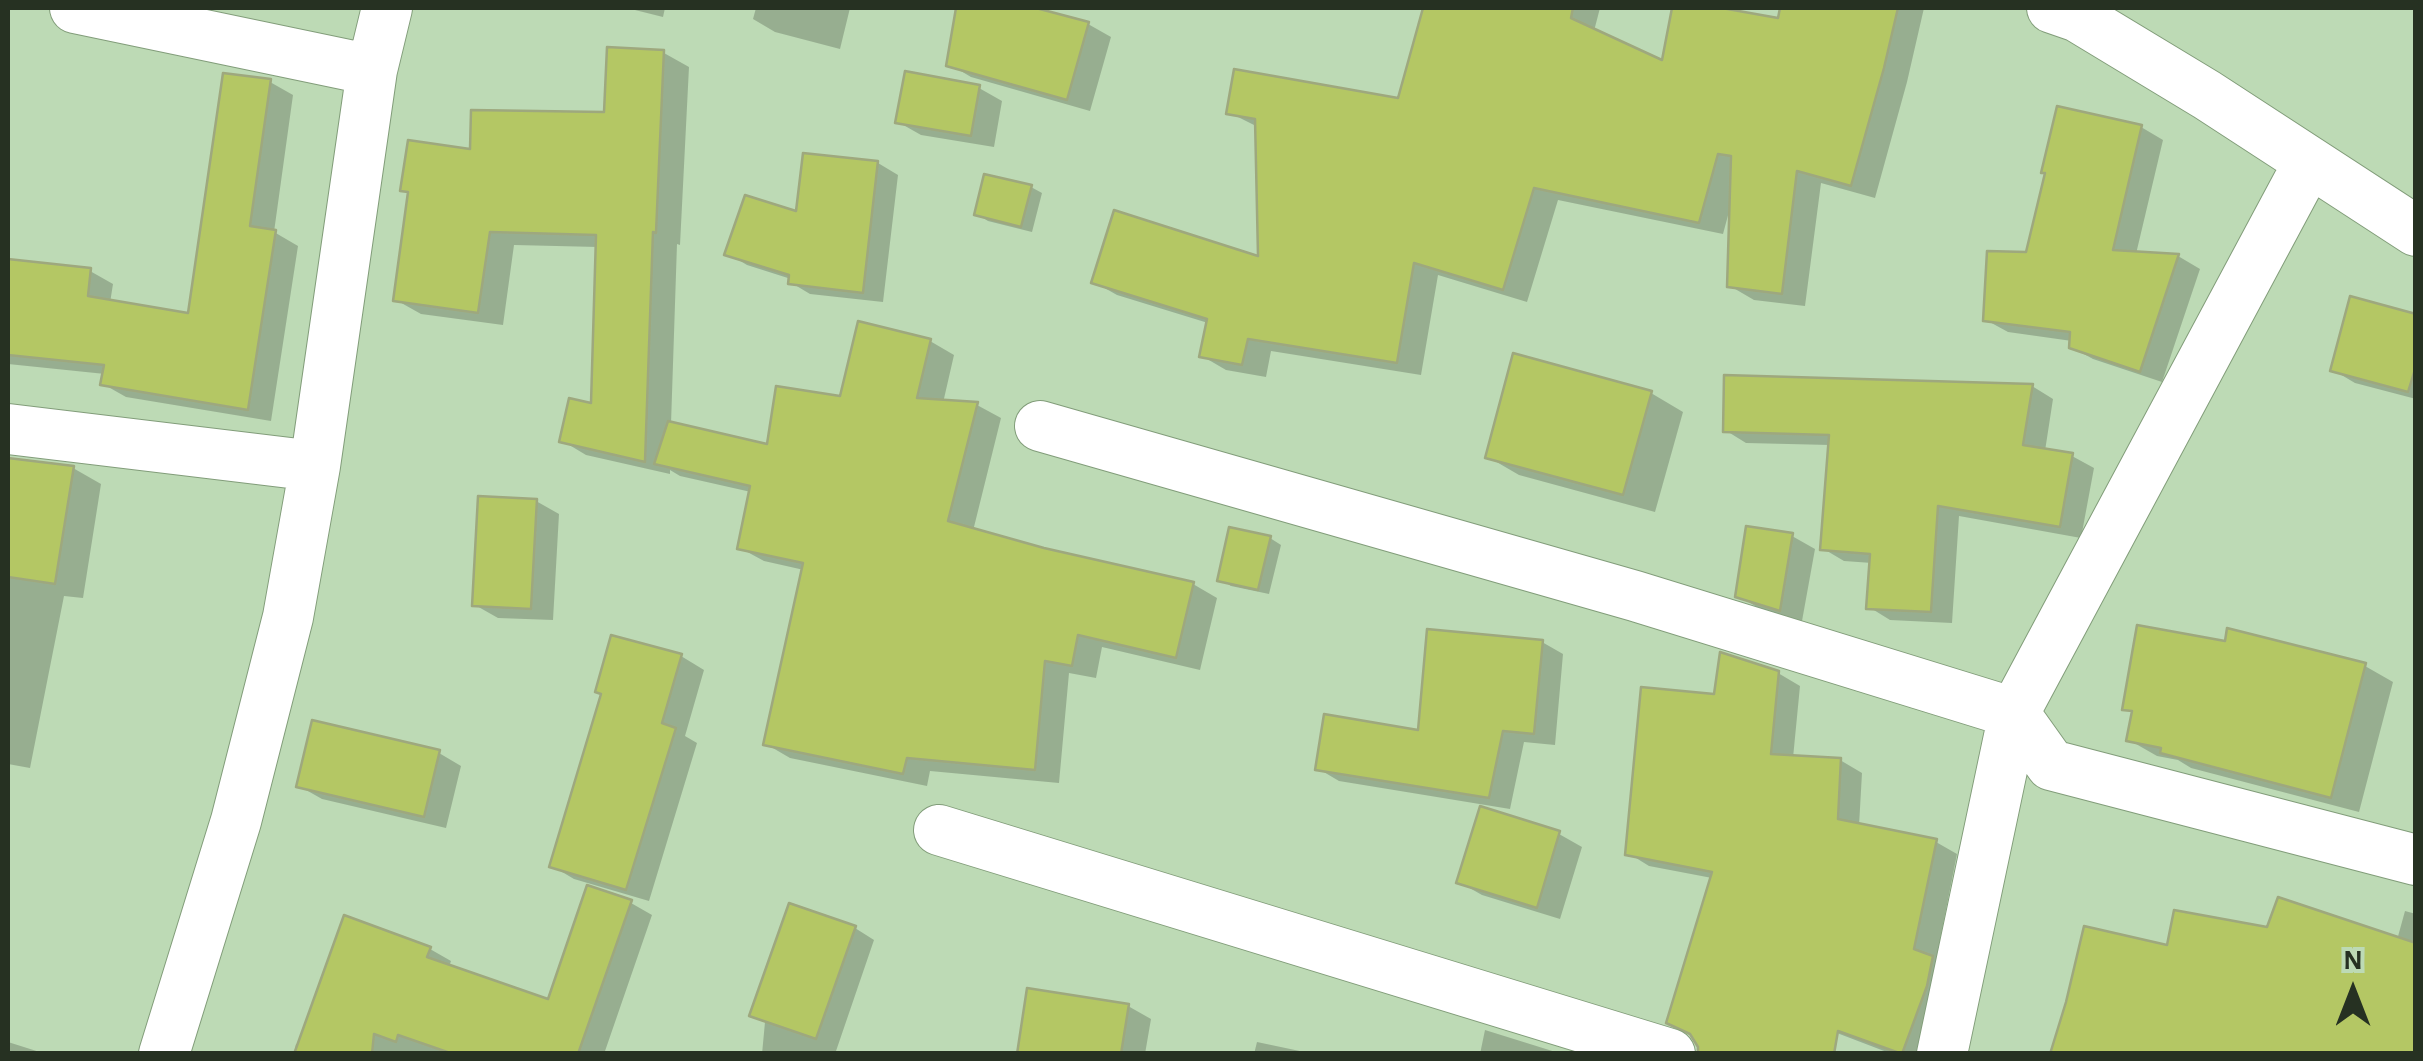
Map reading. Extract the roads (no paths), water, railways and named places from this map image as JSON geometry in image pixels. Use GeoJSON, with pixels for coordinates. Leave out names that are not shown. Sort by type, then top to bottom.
{"type":"FeatureCollection","features":[{"type":"Feature","properties":{"kind":"street"},"geometry":{"type":"LineString","coordinates":[[75,8],[372,70]]}},
{"type":"Feature","properties":{"kind":"street"},"geometry":{"type":"LineString","coordinates":[[164,1054],[246,784],[288,617],[372,70],[387,8]]}},
{"type":"Feature","properties":{"kind":"street"},"geometry":{"type":"LineString","coordinates":[[2052,8],[2078,16],[2207,95],[2416,231]]}},
{"type":"Feature","properties":{"kind":"street"},"geometry":{"type":"LineString","coordinates":[[1942,1054],[2014,713],[2310,162]]}},
{"type":"Feature","properties":{"kind":"street"},"geometry":{"type":"LineString","coordinates":[[1040,426],[1636,596],[2014,713],[2051,765],[2416,860]]}},
{"type":"Feature","properties":{"kind":"street"},"geometry":{"type":"LineString","coordinates":[[8,428],[314,466]]}},
{"type":"Feature","properties":{"kind":"street"},"geometry":{"type":"LineString","coordinates":[[939,830],[1670,1054]]}}]}
